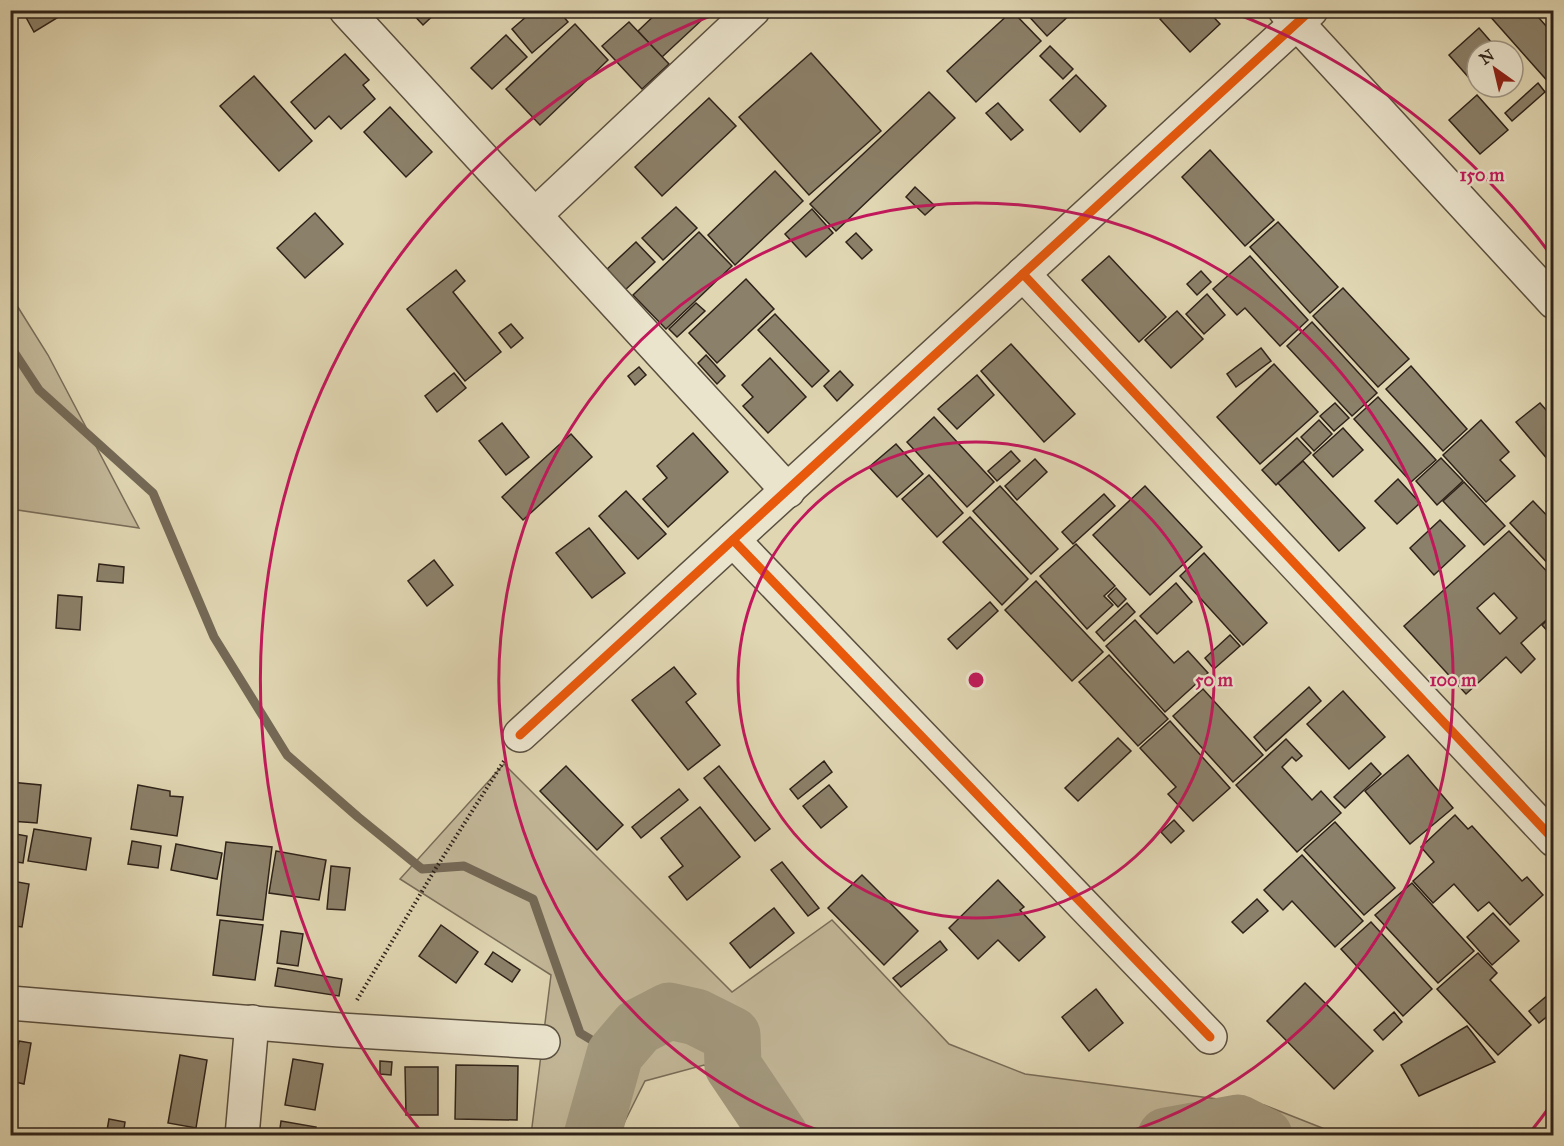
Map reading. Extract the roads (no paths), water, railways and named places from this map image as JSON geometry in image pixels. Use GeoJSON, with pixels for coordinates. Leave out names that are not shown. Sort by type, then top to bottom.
{"type":"FeatureCollection","features":[{"type":"Feature","properties":{"kind":"street"},"geometry":{"type":"LineString","coordinates":[[346,10],[788,491]]}},
{"type":"Feature","properties":{"kind":"street"},"geometry":{"type":"LineString","coordinates":[[535,215],[753,10]]}},
{"type":"Feature","properties":{"kind":"street"},"geometry":{"type":"LineString","coordinates":[[520,735],[1023,274],[1298,15],[1554,302]]}},
{"type":"Feature","properties":{"kind":"street"},"geometry":{"type":"LineString","coordinates":[[1023,274],[1554,840]]}},
{"type":"Feature","properties":{"kind":"street"},"geometry":{"type":"LineString","coordinates":[[733,540],[1210,1037]]}},
{"type":"Feature","properties":{"kind":"street"},"geometry":{"type":"LineString","coordinates":[[10,1003],[339,1030],[543,1042]]}},
{"type":"Feature","properties":{"kind":"street"},"geometry":{"type":"LineString","coordinates":[[242,1136],[252,1022]]}},
{"type":"Feature","properties":{"kind":"waterway"},"geometry":{"type":"LineString","coordinates":[[10,346],[39,390],[153,493],[214,637],[287,755],[422,869],[464,866],[533,899],[580,1033],[615,1054]]}},
{"type":"Feature","properties":{"kind":"waterway"},"geometry":{"type":"LineString","coordinates":[[592,1136],[615,1054],[638,1027],[669,1011],[696,1017],[732,1035],[733,1066],[780,1136]]}},
{"type":"Feature","properties":{"kind":"waterway"},"geometry":{"type":"LineString","coordinates":[[1166,1136],[1238,1123],[1264,1136]]}}]}
